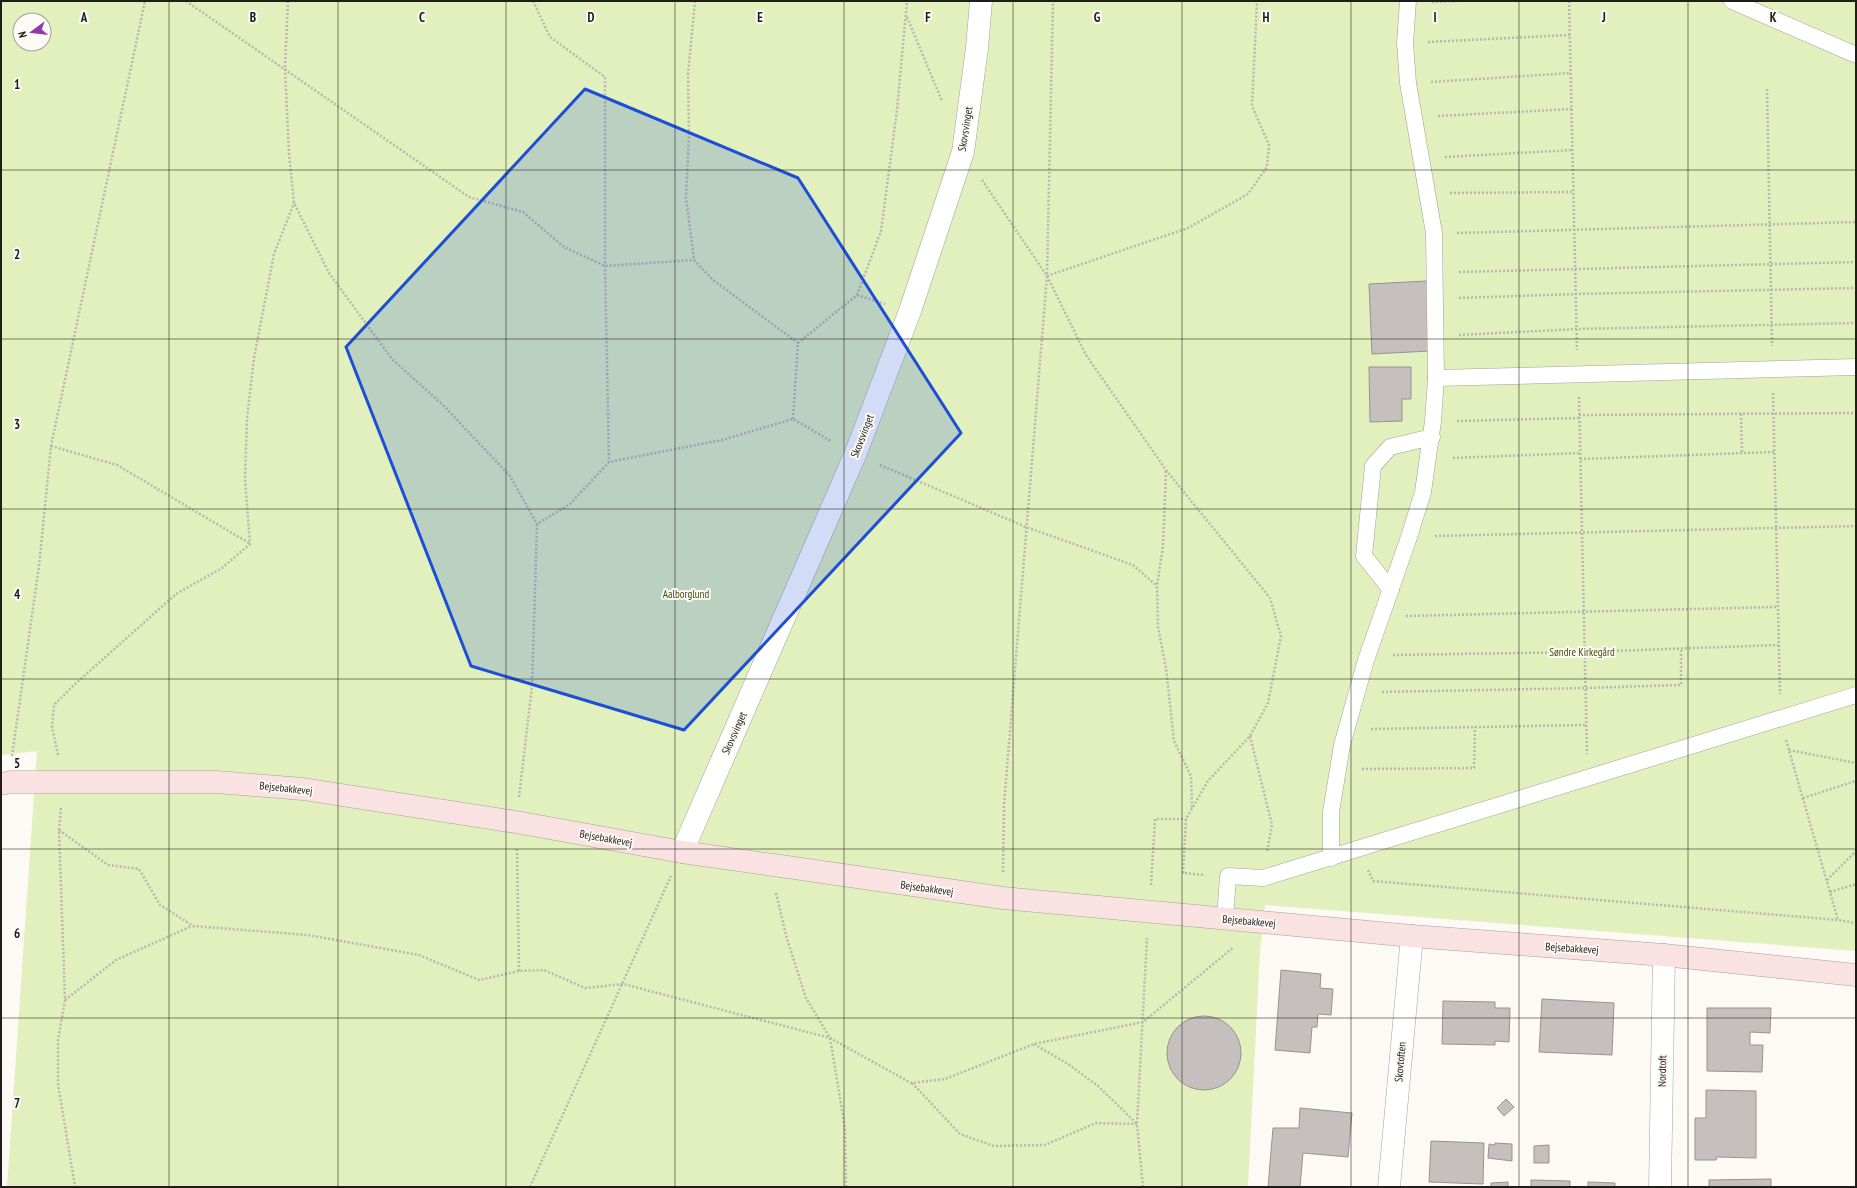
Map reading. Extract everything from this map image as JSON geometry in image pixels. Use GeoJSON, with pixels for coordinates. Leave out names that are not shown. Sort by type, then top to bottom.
{"type":"FeatureCollection","features":[{"type":"Feature","properties":{"kind":"street","name":"Skovsvinget"},"geometry":{"type":"LineString","coordinates":[[682,852],[855,455],[910,311],[963,152],[977,48],[981,1]]}},
{"type":"Feature","properties":{"kind":"street","name":"Bejsebakkevej"},"geometry":{"type":"LineString","coordinates":[[6,783],[217,782],[295,788],[516,822],[682,852],[1003,898],[1149,913],[1412,936],[1664,955],[1856,975]]}},
{"type":"Feature","properties":{"kind":"street","name":"Skovtoften"},"geometry":{"type":"LineString","coordinates":[[1389,1187],[1412,936]]}},
{"type":"Feature","properties":{"kind":"street","name":"Nordtoft"},"geometry":{"type":"LineString","coordinates":[[1660,1187],[1664,955]]}},
{"type":"Feature","properties":{"kind":"lane"},"geometry":{"type":"LineString","coordinates":[[1331,858],[1331,812],[1346,729],[1381,616],[1410,537],[1423,492],[1433,429],[1436,378],[1434,233],[1408,83],[1405,43],[1408,1]]}},
{"type":"Feature","properties":{"kind":"lane"},"geometry":{"type":"LineString","coordinates":[[1732,1],[1856,55]]}},
{"type":"Feature","properties":{"kind":"lane"},"geometry":{"type":"LineString","coordinates":[[1436,378],[1856,367]]}},
{"type":"Feature","properties":{"kind":"lane"},"geometry":{"type":"LineString","coordinates":[[1391,590],[1364,556],[1373,466],[1390,446],[1433,429]]}},
{"type":"Feature","properties":{"kind":"lane"},"geometry":{"type":"LineString","coordinates":[[1224,919],[1228,876],[1263,878],[1856,695]]}},
{"type":"Feature","properties":{"kind":"path"},"geometry":{"type":"LineString","coordinates":[[6,783],[39,566],[51,446],[145,1]]}},
{"type":"Feature","properties":{"kind":"path"},"geometry":{"type":"LineString","coordinates":[[186,1],[285,68],[469,197],[523,212],[564,248],[605,266],[694,260]]}},
{"type":"Feature","properties":{"kind":"path"},"geometry":{"type":"LineString","coordinates":[[288,1],[285,68],[289,154],[294,203],[329,273],[392,359],[444,406],[510,476],[537,524],[532,686],[516,822],[519,971]]}},
{"type":"Feature","properties":{"kind":"path"},"geometry":{"type":"LineString","coordinates":[[533,1],[550,37],[605,77],[605,266],[609,462]]}},
{"type":"Feature","properties":{"kind":"path"},"geometry":{"type":"LineString","coordinates":[[695,1],[688,74],[686,197],[694,260],[713,280],[798,343]]}},
{"type":"Feature","properties":{"kind":"path"},"geometry":{"type":"LineString","coordinates":[[793,419],[798,343],[857,295],[881,231],[897,110],[907,1]]}},
{"type":"Feature","properties":{"kind":"path"},"geometry":{"type":"LineString","coordinates":[[1003,898],[1004,805],[1047,276],[1053,1]]}},
{"type":"Feature","properties":{"kind":"path"},"geometry":{"type":"LineString","coordinates":[[1047,276],[1188,228],[1248,194],[1267,167],[1269,145],[1252,106],[1257,1]]}},
{"type":"Feature","properties":{"kind":"path"},"geometry":{"type":"LineString","coordinates":[[906,17],[942,102]]}},
{"type":"Feature","properties":{"kind":"path"},"geometry":{"type":"LineString","coordinates":[[1405,43],[1570,35]]}},
{"type":"Feature","properties":{"kind":"path"},"geometry":{"type":"LineString","coordinates":[[1408,83],[1571,73]]}},
{"type":"Feature","properties":{"kind":"path"},"geometry":{"type":"LineString","coordinates":[[1766,89],[1780,719],[1838,920]]}},
{"type":"Feature","properties":{"kind":"path"},"geometry":{"type":"LineString","coordinates":[[1414,118],[1572,109]]}},
{"type":"Feature","properties":{"kind":"path"},"geometry":{"type":"LineString","coordinates":[[1421,158],[1573,150]]}},
{"type":"Feature","properties":{"kind":"path"},"geometry":{"type":"LineString","coordinates":[[963,152],[1047,276],[1086,355],[1166,470],[1270,598],[1281,636],[1268,703],[1250,736],[1208,781],[1186,819],[1183,873],[1228,876]]}},
{"type":"Feature","properties":{"kind":"path"},"geometry":{"type":"LineString","coordinates":[[1427,193],[1574,192]]}},
{"type":"Feature","properties":{"kind":"path"},"geometry":{"type":"LineString","coordinates":[[250,544],[245,479],[247,418],[254,358],[274,254],[294,203]]}},
{"type":"Feature","properties":{"kind":"path"},"geometry":{"type":"LineString","coordinates":[[1434,233],[1856,222]]}},
{"type":"Feature","properties":{"kind":"path"},"geometry":{"type":"LineString","coordinates":[[1435,273],[1771,263],[1856,262]]}},
{"type":"Feature","properties":{"kind":"path"},"geometry":{"type":"LineString","coordinates":[[1436,299],[1576,294],[1856,288]]}},
{"type":"Feature","properties":{"kind":"path"},"geometry":{"type":"LineString","coordinates":[[1436,336],[1577,329],[1856,323]]}},
{"type":"Feature","properties":{"kind":"path"},"geometry":{"type":"LineString","coordinates":[[1433,429],[1579,417],[1856,412]]}},
{"type":"Feature","properties":{"kind":"path"},"geometry":{"type":"LineString","coordinates":[[1741,414],[1742,453]]}},
{"type":"Feature","properties":{"kind":"path"},"geometry":{"type":"LineString","coordinates":[[537,524],[570,504],[609,462],[722,440],[793,419],[855,455],[1026,527],[1133,565],[1157,586]]}},
{"type":"Feature","properties":{"kind":"path"},"geometry":{"type":"LineString","coordinates":[[51,446],[117,465],[250,544]]}},
{"type":"Feature","properties":{"kind":"path"},"geometry":{"type":"LineString","coordinates":[[1580,459],[1774,452]]}},
{"type":"Feature","properties":{"kind":"path"},"geometry":{"type":"LineString","coordinates":[[1428,458],[1580,453]]}},
{"type":"Feature","properties":{"kind":"path"},"geometry":{"type":"LineString","coordinates":[[1166,470],[1163,546],[1157,586],[1158,627],[1166,668],[1174,741],[1191,776],[1192,809]]}},
{"type":"Feature","properties":{"kind":"path"},"geometry":{"type":"LineString","coordinates":[[1410,537],[1856,526]]}},
{"type":"Feature","properties":{"kind":"path"},"geometry":{"type":"LineString","coordinates":[[75,1187],[58,1084],[58,1040],[65,1000],[59,830],[63,782],[52,727],[54,705],[74,685],[176,594],[222,568],[250,544]]}},
{"type":"Feature","properties":{"kind":"path"},"geometry":{"type":"LineString","coordinates":[[1381,616],[1777,607]]}},
{"type":"Feature","properties":{"kind":"path"},"geometry":{"type":"LineString","coordinates":[[1368,655],[1778,645]]}},
{"type":"Feature","properties":{"kind":"path"},"geometry":{"type":"LineString","coordinates":[[1357,692],[1681,685],[1681,648]]}},
{"type":"Feature","properties":{"kind":"path"},"geometry":{"type":"LineString","coordinates":[[1346,729],[1586,725]]}},
{"type":"Feature","properties":{"kind":"path"},"geometry":{"type":"LineString","coordinates":[[1338,770],[1474,768],[1475,727]]}},
{"type":"Feature","properties":{"kind":"path"},"geometry":{"type":"LineString","coordinates":[[1250,736],[1272,825],[1263,878]]}},
{"type":"Feature","properties":{"kind":"path"},"geometry":{"type":"LineString","coordinates":[[1789,750],[1856,763]]}},
{"type":"Feature","properties":{"kind":"path"},"geometry":{"type":"LineString","coordinates":[[1803,798],[1856,781]]}},
{"type":"Feature","properties":{"kind":"path"},"geometry":{"type":"LineString","coordinates":[[1143,1187],[1137,1124],[1155,819],[1186,819]]}},
{"type":"Feature","properties":{"kind":"path"},"geometry":{"type":"LineString","coordinates":[[59,830],[108,865],[139,869],[160,904],[193,926]]}},
{"type":"Feature","properties":{"kind":"path"},"geometry":{"type":"LineString","coordinates":[[1360,849],[1373,882],[1838,920],[1856,923]]}},
{"type":"Feature","properties":{"kind":"path"},"geometry":{"type":"LineString","coordinates":[[1826,880],[1856,851]]}},
{"type":"Feature","properties":{"kind":"path"},"geometry":{"type":"LineString","coordinates":[[530,1187],[682,852]]}},
{"type":"Feature","properties":{"kind":"path"},"geometry":{"type":"LineString","coordinates":[[769,865],[787,939],[806,998],[830,1038],[845,1128],[846,1187]]}},
{"type":"Feature","properties":{"kind":"path"},"geometry":{"type":"LineString","coordinates":[[1830,892],[1856,884]]}},
{"type":"Feature","properties":{"kind":"path"},"geometry":{"type":"LineString","coordinates":[[911,1082],[945,1079],[1034,1044],[1143,1022],[1242,941],[1258,922]]}},
{"type":"Feature","properties":{"kind":"path"},"geometry":{"type":"LineString","coordinates":[[65,1000],[116,960],[193,926],[308,935],[419,955],[479,980],[519,971],[544,970],[585,988],[622,984],[830,1038],[911,1082],[960,1134],[994,1146],[1045,1145],[1096,1123],[1137,1124]]}},
{"type":"Feature","properties":{"kind":"path"},"geometry":{"type":"LineString","coordinates":[[1034,1044],[1068,1064],[1098,1086],[1137,1124]]}},
{"type":"Feature","properties":{"kind":"highlighted area"},"geometry":{"type":"Polygon","coordinates":[[[585,89],[798,178],[961,433],[684,730],[471,666],[346,347],[585,89]]]}},
{"type":"Feature","properties":{"kind":"green space","name":"Aalborglund"},"geometry":{"type":"Polygon","coordinates":[[[1,1],[1856,1],[1856,951],[1265,905],[1260,951],[1248,1187],[7,1187],[37,751],[1,755],[1,1]]]}},
{"type":"Feature","properties":{"kind":"building"},"geometry":{"type":"Polygon","coordinates":[[[1427,281],[1430,351],[1372,354],[1369,284],[1427,281]]]}},
{"type":"Feature","properties":{"kind":"building"},"geometry":{"type":"Polygon","coordinates":[[[1369,367],[1411,367],[1411,399],[1402,399],[1402,421],[1370,422],[1369,367]]]}},
{"type":"Feature","properties":{"kind":"building"},"geometry":{"type":"Polygon","coordinates":[[[1281,970],[1321,974],[1320,988],[1333,989],[1331,1015],[1318,1014],[1317,1027],[1312,1027],[1310,1053],[1275,1050],[1281,970]]]}},
{"type":"Feature","properties":{"kind":"building"},"geometry":{"type":"Polygon","coordinates":[[[1542,999],[1614,1003],[1612,1055],[1539,1052],[1542,999]]]}},
{"type":"Feature","properties":{"kind":"building"},"geometry":{"type":"Polygon","coordinates":[[[1443,1001],[1495,1002],[1495,1008],[1510,1008],[1509,1042],[1495,1041],[1495,1045],[1442,1044],[1443,1001]]]}},
{"type":"Feature","properties":{"kind":"building"},"geometry":{"type":"Polygon","coordinates":[[[1707,1008],[1771,1008],[1770,1033],[1750,1032],[1750,1045],[1763,1045],[1762,1072],[1707,1071],[1707,1008]]]}},
{"type":"Feature","properties":{"kind":"building"},"geometry":{"type":"Polygon","coordinates":[[[1204,1016],[1225,1022],[1235,1032],[1241,1053],[1235,1074],[1225,1084],[1204,1090],[1183,1084],[1173,1074],[1167,1053],[1173,1032],[1183,1022],[1204,1016]]]}},
{"type":"Feature","properties":{"kind":"building"},"geometry":{"type":"Polygon","coordinates":[[[1706,1090],[1756,1091],[1756,1158],[1717,1157],[1716,1160],[1695,1160],[1695,1118],[1706,1118],[1706,1090]]]}},
{"type":"Feature","properties":{"kind":"building"},"geometry":{"type":"Polygon","coordinates":[[[1506,1099],[1514,1107],[1504,1116],[1497,1108],[1506,1099]]]}},
{"type":"Feature","properties":{"kind":"building"},"geometry":{"type":"Polygon","coordinates":[[[1300,1108],[1352,1113],[1348,1157],[1303,1153],[1300,1187],[1268,1187],[1273,1128],[1299,1128],[1300,1108]]]}},
{"type":"Feature","properties":{"kind":"building"},"geometry":{"type":"Polygon","coordinates":[[[1431,1141],[1484,1143],[1483,1184],[1429,1182],[1431,1141]]]}},
{"type":"Feature","properties":{"kind":"building"},"geometry":{"type":"Polygon","coordinates":[[[1495,1143],[1512,1144],[1512,1161],[1488,1158],[1489,1144],[1495,1145],[1495,1143]]]}},
{"type":"Feature","properties":{"kind":"building"},"geometry":{"type":"Polygon","coordinates":[[[1549,1145],[1549,1163],[1534,1163],[1534,1146],[1549,1145]]]}},
{"type":"Feature","properties":{"kind":"building"},"geometry":{"type":"Polygon","coordinates":[[[1771,1179],[1771,1187],[1709,1187],[1709,1180],[1771,1179]]]}},
{"type":"Feature","properties":{"kind":"building"},"geometry":{"type":"Polygon","coordinates":[[[1531,1180],[1570,1181],[1570,1187],[1531,1187],[1531,1180]]]}},
{"type":"Feature","properties":{"kind":"building"},"geometry":{"type":"Polygon","coordinates":[[[1508,1182],[1508,1187],[1491,1187],[1491,1183],[1508,1182]]]}},
{"type":"Feature","properties":{"kind":"building"},"geometry":{"type":"Polygon","coordinates":[[[1588,1182],[1615,1183],[1615,1187],[1588,1187],[1588,1182]]]}},
{"type":"Feature","properties":{"kind":"park label","name":"Søndre Kirkegård"},"geometry":{"type":"Point","coordinates":[1582,652]}}]}
